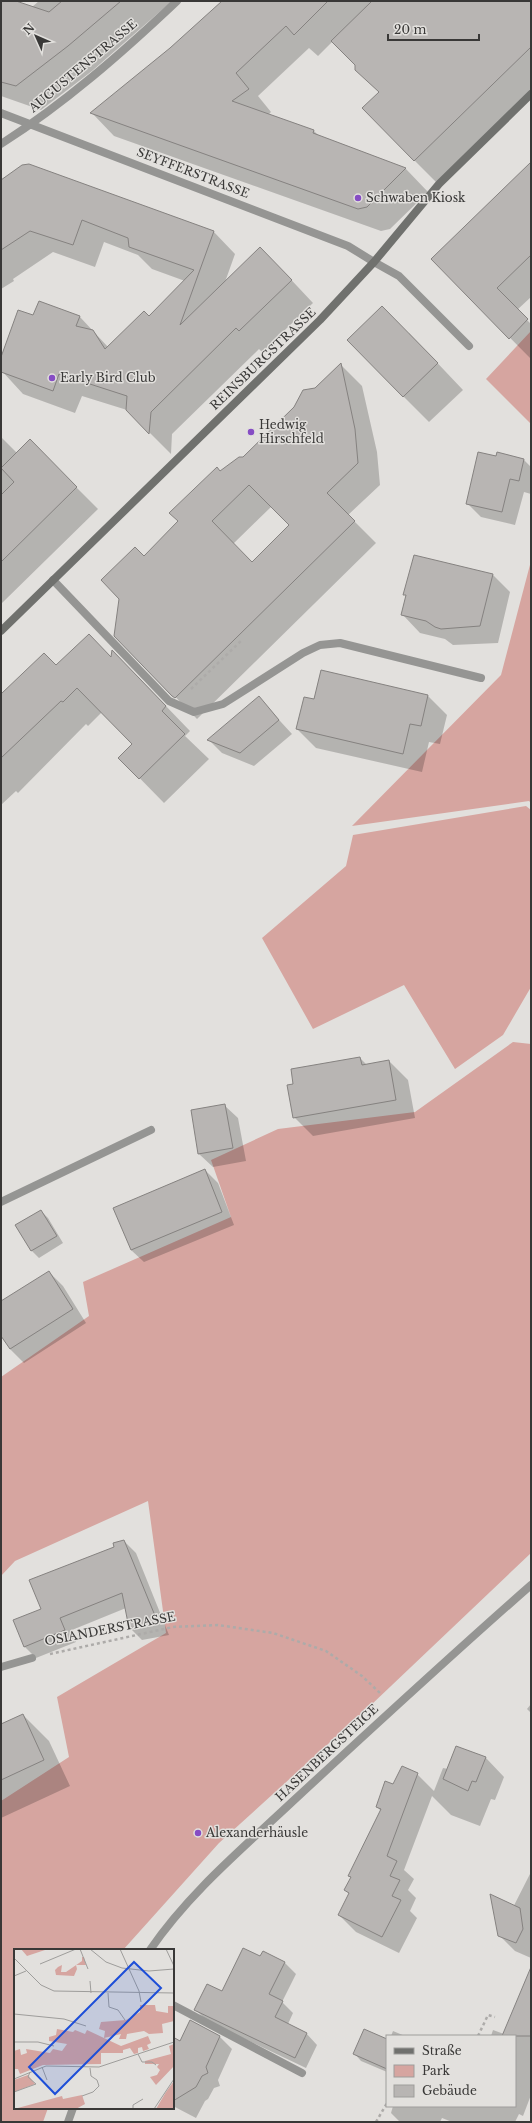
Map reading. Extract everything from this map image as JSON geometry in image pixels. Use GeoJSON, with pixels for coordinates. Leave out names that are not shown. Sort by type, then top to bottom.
{"type":"FeatureCollection","features":[{"type":"Feature","properties":{"kind":"street","name":"AUGUSTENSTRASSE"},"geometry":{"type":"LineString","coordinates":[[1,144],[32,124],[118,57],[177,1]]}},
{"type":"Feature","properties":{"kind":"street","name":"REINSBURGSTRASSE"},"geometry":{"type":"LineString","coordinates":[[1,631],[320,320],[374,262],[439,184],[531,94]]}},
{"type":"Feature","properties":{"kind":"street","name":"SEYFFERSTRASSE"},"geometry":{"type":"LineString","coordinates":[[1,113],[348,246],[398,276],[469,346]]}},
{"type":"Feature","properties":{"kind":"street"},"geometry":{"type":"LineString","coordinates":[[53,580],[169,701],[194,712],[223,704],[303,653],[320,644],[340,643],[481,678]]}},
{"type":"Feature","properties":{"kind":"street"},"geometry":{"type":"LineString","coordinates":[[1,1202],[151,1130]]}},
{"type":"Feature","properties":{"kind":"street","name":"HASENBERGSTEIGE"},"geometry":{"type":"LineString","coordinates":[[151,1949],[161,1934],[202,1886],[394,1707],[531,1585]]}},
{"type":"Feature","properties":{"kind":"street","name":"OSIANDERSTRASSE"},"geometry":{"type":"LineString","coordinates":[[1,1667],[32,1658]]}},
{"type":"Feature","properties":{"kind":"street"},"geometry":{"type":"LineString","coordinates":[[174,2006],[302,2073]]}},
{"type":"Feature","properties":{"kind":"street"},"geometry":{"type":"LineString","coordinates":[[68,2122],[73,2109]]}},
{"type":"Feature","properties":{"kind":"path"},"geometry":{"type":"LineString","coordinates":[[187,692],[242,640]]}},
{"type":"Feature","properties":{"kind":"path","name":"OSIANDERSTRASSE"},"geometry":{"type":"LineString","coordinates":[[32,1658],[173,1627],[218,1624],[273,1632],[326,1651],[362,1676],[394,1707]]}},
{"type":"Feature","properties":{"kind":"path"},"geometry":{"type":"LineString","coordinates":[[478,2035],[488,2015],[495,2017]]}},
{"type":"Feature","properties":{"kind":"path"},"geometry":{"type":"LineString","coordinates":[[376,2122],[386,2105]]}},
{"type":"Feature","properties":{"kind":"green space"},"geometry":{"type":"Polygon","coordinates":[[[531,331],[531,424],[486,379],[531,331]]]}},
{"type":"Feature","properties":{"kind":"green space"},"geometry":{"type":"Polygon","coordinates":[[[531,561],[531,803],[529,801],[352,826],[501,675],[531,561]]]}},
{"type":"Feature","properties":{"kind":"green space"},"geometry":{"type":"Polygon","coordinates":[[[526,806],[531,810],[531,987],[503,1035],[455,1069],[404,985],[313,1029],[262,938],[346,866],[353,835],[526,806]]]}},
{"type":"Feature","properties":{"kind":"green space"},"geometry":{"type":"Polygon","coordinates":[[[513,1042],[531,1044],[531,1553],[371,1705],[219,1843],[124,1949],[14,1949],[14,2109],[48,2109],[43,2122],[1,2122],[1,1801],[69,1757],[57,1697],[166,1633],[148,1501],[15,1561],[1,1576],[1,1377],[89,1316],[83,1282],[231,1217],[211,1160],[278,1129],[415,1112],[513,1042]]]}},
{"type":"Feature","properties":{"kind":"building"},"geometry":{"type":"Polygon","coordinates":[[[1,1],[16,1],[49,12],[62,1],[121,1],[68,46],[16,86],[1,82],[1,1]]]}},
{"type":"Feature","properties":{"kind":"building"},"geometry":{"type":"Polygon","coordinates":[[[222,1],[328,1],[294,35],[286,26],[236,73],[249,89],[232,101],[314,130],[313,133],[406,168],[367,207],[358,209],[90,113],[170,48],[222,1]]]}},
{"type":"Feature","properties":{"kind":"building"},"geometry":{"type":"Polygon","coordinates":[[[372,1],[531,1],[531,47],[414,161],[362,108],[379,92],[355,70],[355,65],[331,41],[372,1]]]}},
{"type":"Feature","properties":{"kind":"building"},"geometry":{"type":"Polygon","coordinates":[[[531,162],[531,255],[497,288],[528,319],[509,339],[431,259],[531,162]]]}},
{"type":"Feature","properties":{"kind":"building"},"geometry":{"type":"Polygon","coordinates":[[[29,164],[214,231],[180,325],[260,247],[292,280],[239,331],[236,328],[151,412],[149,434],[126,410],[127,396],[59,374],[53,391],[1,372],[1,357],[18,310],[33,315],[39,301],[80,316],[76,326],[93,330],[105,349],[144,311],[149,316],[194,270],[129,247],[128,238],[82,220],[73,245],[30,231],[1,250],[1,180],[22,165],[29,164]]]}},
{"type":"Feature","properties":{"kind":"building"},"geometry":{"type":"Polygon","coordinates":[[[382,306],[438,363],[403,397],[347,340],[382,306]]]}},
{"type":"Feature","properties":{"kind":"building"},"geometry":{"type":"Polygon","coordinates":[[[341,363],[355,429],[358,463],[327,493],[355,521],[175,698],[114,636],[119,599],[101,580],[135,547],[144,556],[178,521],[169,513],[217,467],[220,471],[239,457],[243,457],[294,407],[303,390],[315,388],[341,363]],[[249,485],[212,521],[252,562],[289,525],[249,485]]]}},
{"type":"Feature","properties":{"kind":"building"},"geometry":{"type":"Polygon","coordinates":[[[30,439],[77,487],[1,562],[1,495],[14,482],[1,468],[30,439]]]}},
{"type":"Feature","properties":{"kind":"building"},"geometry":{"type":"Polygon","coordinates":[[[478,452],[496,456],[497,452],[524,459],[519,481],[510,479],[502,512],[466,504],[478,452]]]}},
{"type":"Feature","properties":{"kind":"building"},"geometry":{"type":"Polygon","coordinates":[[[414,555],[493,574],[480,626],[441,629],[426,621],[401,615],[406,595],[403,595],[414,555]]]}},
{"type":"Feature","properties":{"kind":"building"},"geometry":{"type":"Polygon","coordinates":[[[89,634],[111,657],[112,650],[166,706],[162,711],[185,734],[139,779],[118,758],[132,744],[77,688],[63,702],[61,701],[1,758],[1,694],[44,653],[56,665],[89,634]]]}},
{"type":"Feature","properties":{"kind":"building"},"geometry":{"type":"Polygon","coordinates":[[[321,670],[428,695],[421,726],[410,724],[403,754],[296,729],[304,697],[314,699],[321,670]]]}},
{"type":"Feature","properties":{"kind":"building"},"geometry":{"type":"Polygon","coordinates":[[[259,696],[279,720],[240,753],[207,740],[259,696]]]}},
{"type":"Feature","properties":{"kind":"building"},"geometry":{"type":"Polygon","coordinates":[[[360,1057],[362,1065],[389,1060],[396,1100],[293,1118],[287,1085],[293,1084],[291,1069],[360,1057]]]}},
{"type":"Feature","properties":{"kind":"building"},"geometry":{"type":"Polygon","coordinates":[[[225,1104],[233,1148],[198,1154],[191,1110],[225,1104]]]}},
{"type":"Feature","properties":{"kind":"building"},"geometry":{"type":"Polygon","coordinates":[[[205,1169],[222,1212],[131,1250],[113,1208],[205,1169]]]}},
{"type":"Feature","properties":{"kind":"building"},"geometry":{"type":"Polygon","coordinates":[[[41,1210],[57,1236],[31,1251],[15,1225],[41,1210]]]}},
{"type":"Feature","properties":{"kind":"building"},"geometry":{"type":"Polygon","coordinates":[[[49,1271],[73,1309],[10,1349],[1,1336],[1,1301],[49,1271]]]}},
{"type":"Feature","properties":{"kind":"building"},"geometry":{"type":"Polygon","coordinates":[[[124,1540],[158,1623],[129,1628],[122,1593],[60,1618],[65,1630],[24,1647],[13,1620],[41,1609],[29,1580],[114,1547],[113,1543],[124,1540]]]}},
{"type":"Feature","properties":{"kind":"building"},"geometry":{"type":"Polygon","coordinates":[[[23,1714],[44,1760],[1,1780],[1,1724],[23,1714]]]}},
{"type":"Feature","properties":{"kind":"building"},"geometry":{"type":"Polygon","coordinates":[[[456,1746],[486,1757],[476,1782],[472,1781],[468,1791],[443,1779],[456,1746]]]}},
{"type":"Feature","properties":{"kind":"building"},"geometry":{"type":"Polygon","coordinates":[[[402,1766],[418,1773],[387,1856],[397,1861],[390,1876],[400,1880],[392,1896],[401,1900],[382,1937],[338,1915],[349,1893],[344,1890],[351,1877],[348,1876],[381,1809],[376,1807],[385,1781],[393,1784],[402,1766]]]}},
{"type":"Feature","properties":{"kind":"building"},"geometry":{"type":"Polygon","coordinates":[[[490,1894],[520,1908],[523,1929],[516,1943],[498,1936],[490,1894]]]}},
{"type":"Feature","properties":{"kind":"building"},"geometry":{"type":"Polygon","coordinates":[[[243,1948],[260,1956],[263,1951],[285,1962],[269,1994],[283,2001],[275,2017],[307,2033],[295,2058],[194,2010],[207,1984],[222,1991],[243,1948]]]}},
{"type":"Feature","properties":{"kind":"building"},"geometry":{"type":"Polygon","coordinates":[[[531,1967],[531,2036],[502,2035],[531,1967]]]}},
{"type":"Feature","properties":{"kind":"building"},"geometry":{"type":"Polygon","coordinates":[[[190,2020],[220,2036],[206,2067],[208,2073],[202,2076],[196,2087],[174,2100],[174,2038],[180,2041],[190,2020]]]}},
{"type":"Feature","properties":{"kind":"building"},"geometry":{"type":"Polygon","coordinates":[[[364,2029],[386,2039],[386,2069],[353,2054],[364,2029]]]}},
{"type":"Feature","properties":{"kind":"place","name":"Schwaben Kiosk"},"geometry":{"type":"Point","coordinates":[358,198]}},
{"type":"Feature","properties":{"kind":"place","name":"Early Bird Club"},"geometry":{"type":"Point","coordinates":[52,378]}},
{"type":"Feature","properties":{"kind":"place","name":"Hedwig Hirschfeld"},"geometry":{"type":"Point","coordinates":[251,432]}},
{"type":"Feature","properties":{"kind":"place","name":"Alexanderhäusle"},"geometry":{"type":"Point","coordinates":[198,1833]}}]}
